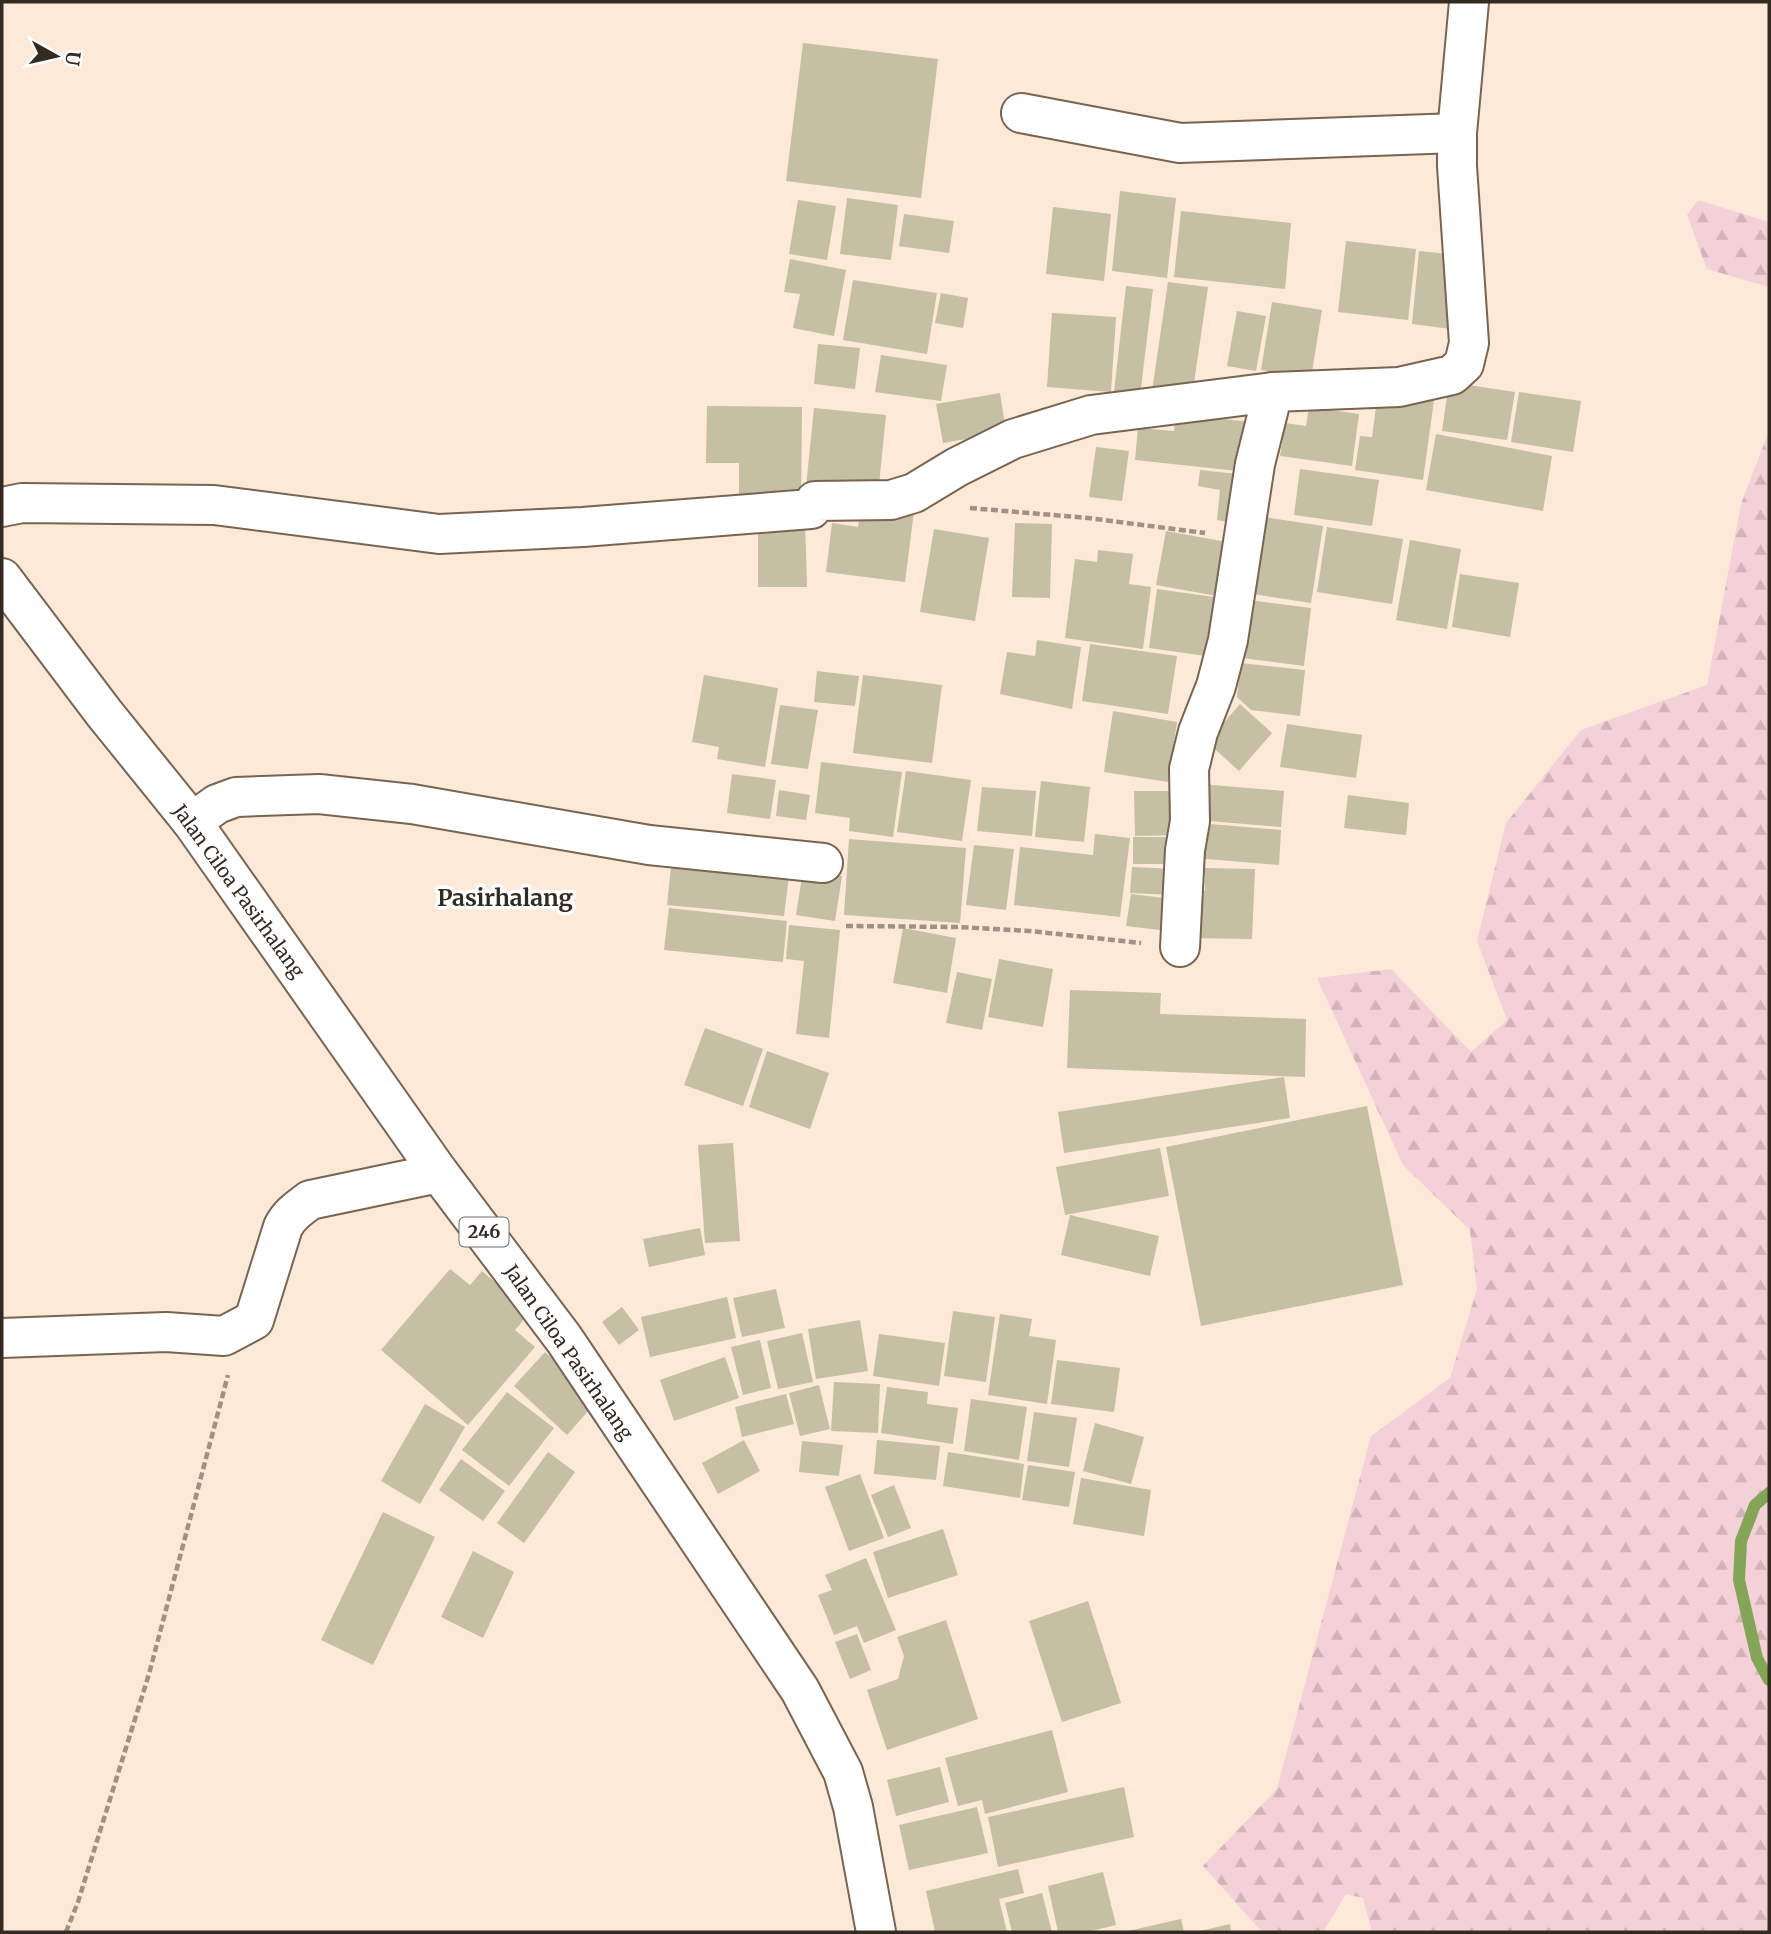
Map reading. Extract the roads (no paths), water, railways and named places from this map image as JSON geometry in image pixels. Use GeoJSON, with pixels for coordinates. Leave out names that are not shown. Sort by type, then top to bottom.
{"type":"FeatureCollection","features":[{"type":"Feature","properties":{"kind":"street"},"geometry":{"type":"LineString","coordinates":[[2,507],[22,503],[214,505],[439,534],[811,509],[815,501],[891,500],[914,493],[957,467],[1013,439],[1091,415],[1273,392],[1399,387],[1451,375],[1464,364],[1469,343],[1457,132],[1469,2]]}},
{"type":"Feature","properties":{"kind":"street"},"geometry":{"type":"LineString","coordinates":[[1021,113],[1180,143],[1457,132]]}},
{"type":"Feature","properties":{"kind":"street"},"geometry":{"type":"LineString","coordinates":[[1180,947],[1185,850],[1190,821],[1189,769],[1228,640],[1255,464],[1273,392]]}},
{"type":"Feature","properties":{"kind":"street","name":"Jalan Ciloa Pasirhalang"},"geometry":{"type":"LineString","coordinates":[[2,578],[104,713],[192,822],[439,1173],[564,1339],[805,1699],[843,1772],[853,1807],[876,1932]]}},
{"type":"Feature","properties":{"kind":"street"},"geometry":{"type":"LineString","coordinates":[[192,822],[217,804],[236,797],[319,794],[412,804],[649,845],[824,863]]}},
{"type":"Feature","properties":{"kind":"street"},"geometry":{"type":"LineString","coordinates":[[2,1338],[166,1332],[224,1336],[254,1320],[282,1227],[288,1216],[310,1200],[439,1173]]}},
{"type":"Feature","properties":{"kind":"waterway"},"geometry":{"type":"LineString","coordinates":[[1769,1493],[1755,1505],[1741,1541],[1739,1580],[1757,1658],[1769,1680]]}},
{"type":"Feature","properties":{"kind":"district","name":"Pasirhalang"},"geometry":{"type":"Point","coordinates":[505,898]}}]}
